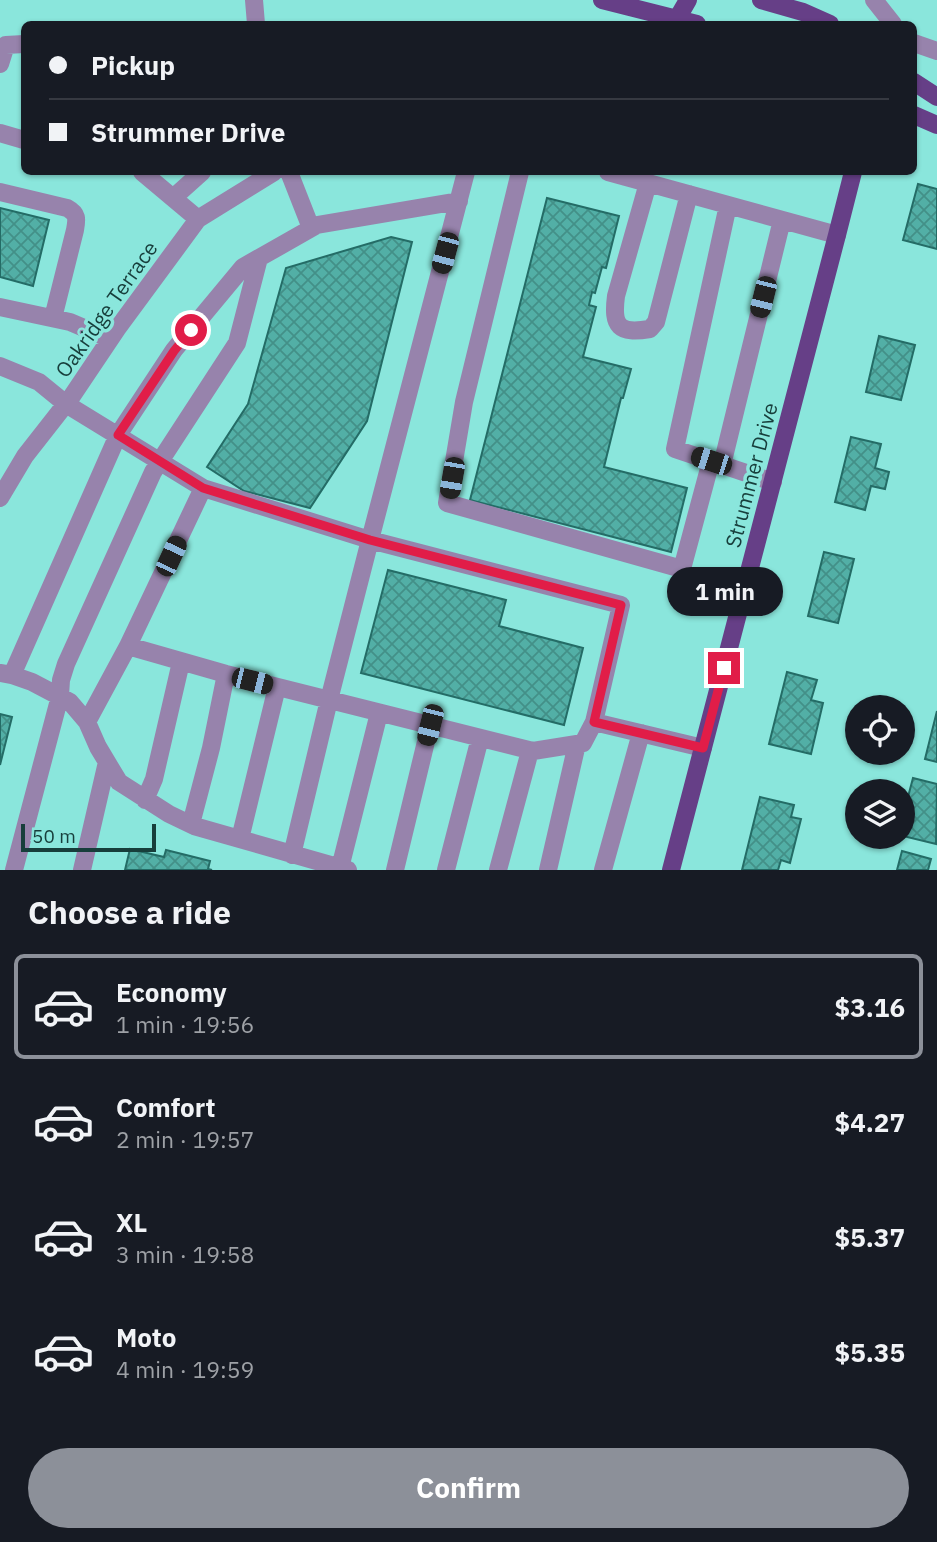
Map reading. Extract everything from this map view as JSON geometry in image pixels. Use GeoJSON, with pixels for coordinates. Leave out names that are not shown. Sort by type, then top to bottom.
{"type":"FeatureCollection","features":[{"type":"Feature","properties":{"kind":"main road"},"geometry":{"type":"LineString","coordinates":[[602,0],[673,21]]}},
{"type":"Feature","properties":{"kind":"main road"},"geometry":{"type":"LineString","coordinates":[[677,21],[688,0]]}},
{"type":"Feature","properties":{"kind":"main road"},"geometry":{"type":"LineString","coordinates":[[761,0],[823,21]]}},
{"type":"Feature","properties":{"kind":"main road"},"geometry":{"type":"LineString","coordinates":[[917,84],[937,97]]}},
{"type":"Feature","properties":{"kind":"main road"},"geometry":{"type":"LineString","coordinates":[[917,116],[937,125]]}},
{"type":"Feature","properties":{"kind":"main road","name":"Strummer Drive"},"geometry":{"type":"LineString","coordinates":[[670,870],[852,175]]}},
{"type":"Feature","properties":{"kind":"street"},"geometry":{"type":"LineString","coordinates":[[254,0],[256,21]]}},
{"type":"Feature","properties":{"kind":"street"},"geometry":{"type":"LineString","coordinates":[[874,0],[891,21]]}},
{"type":"Feature","properties":{"kind":"street"},"geometry":{"type":"LineString","coordinates":[[0,64],[6,45],[21,44]]}},
{"type":"Feature","properties":{"kind":"street"},"geometry":{"type":"LineString","coordinates":[[917,44],[937,51]]}},
{"type":"Feature","properties":{"kind":"street"},"geometry":{"type":"LineString","coordinates":[[0,133],[21,139]]}},
{"type":"Feature","properties":{"kind":"street"},"geometry":{"type":"LineString","coordinates":[[146,175],[198,219]]}},
{"type":"Feature","properties":{"kind":"street"},"geometry":{"type":"LineString","coordinates":[[173,198],[199,175]]}},
{"type":"Feature","properties":{"kind":"street","name":"Oakridge Terrace"},"geometry":{"type":"LineString","coordinates":[[0,498],[25,456],[66,404],[198,219],[269,175]]}},
{"type":"Feature","properties":{"kind":"street"},"geometry":{"type":"LineString","coordinates":[[290,175],[311,228]]}},
{"type":"Feature","properties":{"kind":"street"},"geometry":{"type":"LineString","coordinates":[[292,855],[329,700],[465,175]]}},
{"type":"Feature","properties":{"kind":"street"},"geometry":{"type":"LineString","coordinates":[[519,175],[464,402],[447,503],[682,569],[716,463],[782,220]]}},
{"type":"Feature","properties":{"kind":"street"},"geometry":{"type":"LineString","coordinates":[[689,194],[656,322],[650,329],[627,330],[620,327],[615,320],[615,296],[637,177],[838,235]]}},
{"type":"Feature","properties":{"kind":"street"},"geometry":{"type":"LineString","coordinates":[[0,192],[74,212],[77,220],[53,318]]}},
{"type":"Feature","properties":{"kind":"street"},"geometry":{"type":"LineString","coordinates":[[379,713],[344,869],[191,824],[169,814],[119,782],[87,722],[70,702],[32,682],[6,674],[118,435],[174,351],[243,267],[317,225],[459,201]]}},
{"type":"Feature","properties":{"kind":"street"},"geometry":{"type":"LineString","coordinates":[[728,205],[675,449],[773,482]]}},
{"type":"Feature","properties":{"kind":"street"},"geometry":{"type":"LineString","coordinates":[[14,870],[66,664],[159,461],[237,343],[259,258]]}},
{"type":"Feature","properties":{"kind":"street"},"geometry":{"type":"LineString","coordinates":[[0,307],[53,318],[110,339]]}},
{"type":"Feature","properties":{"kind":"street"},"geometry":{"type":"LineString","coordinates":[[0,366],[39,382],[66,404],[203,488],[370,540],[621,605],[594,722],[583,743],[534,751],[226,674],[128,646]]}},
{"type":"Feature","properties":{"kind":"street"},"geometry":{"type":"LineString","coordinates":[[87,722],[128,646],[203,488]]}},
{"type":"Feature","properties":{"kind":"street"},"geometry":{"type":"LineString","coordinates":[[145,800],[153,779],[181,662]]}},
{"type":"Feature","properties":{"kind":"street"},"geometry":{"type":"LineString","coordinates":[[191,824],[211,748],[226,674]]}},
{"type":"Feature","properties":{"kind":"street"},"geometry":{"type":"LineString","coordinates":[[240,839],[277,687]]}},
{"type":"Feature","properties":{"kind":"street"},"geometry":{"type":"LineString","coordinates":[[594,722],[703,748]]}},
{"type":"Feature","properties":{"kind":"street"},"geometry":{"type":"LineString","coordinates":[[395,870],[430,725]]}},
{"type":"Feature","properties":{"kind":"street"},"geometry":{"type":"LineString","coordinates":[[603,870],[641,733]]}},
{"type":"Feature","properties":{"kind":"street"},"geometry":{"type":"LineString","coordinates":[[446,870],[480,738]]}},
{"type":"Feature","properties":{"kind":"street"},"geometry":{"type":"LineString","coordinates":[[548,870],[577,744]]}},
{"type":"Feature","properties":{"kind":"street"},"geometry":{"type":"LineString","coordinates":[[498,870],[530,751]]}},
{"type":"Feature","properties":{"kind":"street"},"geometry":{"type":"LineString","coordinates":[[82,870],[107,762]]}},
{"type":"Feature","properties":{"kind":"building"},"geometry":{"type":"Polygon","coordinates":[[[918,184],[937,189],[937,249],[903,240],[918,184]]]}},
{"type":"Feature","properties":{"kind":"building"},"geometry":{"type":"Polygon","coordinates":[[[547,198],[619,216],[606,268],[602,267],[595,293],[592,292],[589,305],[596,307],[583,357],[631,369],[604,467],[687,488],[671,552],[470,500],[547,198]]]}},
{"type":"Feature","properties":{"kind":"building"},"geometry":{"type":"Polygon","coordinates":[[[0,208],[49,220],[33,286],[0,277],[0,208]]]}},
{"type":"Feature","properties":{"kind":"building"},"geometry":{"type":"Polygon","coordinates":[[[391,237],[412,242],[367,421],[310,508],[244,491],[207,467],[248,404],[286,268],[391,237]]]}},
{"type":"Feature","properties":{"kind":"building"},"geometry":{"type":"Polygon","coordinates":[[[879,336],[915,345],[901,400],[866,392],[879,336]]]}},
{"type":"Feature","properties":{"kind":"building"},"geometry":{"type":"Polygon","coordinates":[[[851,437],[881,444],[875,468],[889,472],[885,489],[871,486],[865,510],[835,502],[851,437]]]}},
{"type":"Feature","properties":{"kind":"building"},"geometry":{"type":"Polygon","coordinates":[[[824,552],[854,559],[838,623],[808,616],[824,552]]]}},
{"type":"Feature","properties":{"kind":"building"},"geometry":{"type":"Polygon","coordinates":[[[388,570],[506,600],[499,626],[583,648],[564,725],[361,673],[388,570]]]}},
{"type":"Feature","properties":{"kind":"building"},"geometry":{"type":"Polygon","coordinates":[[[787,672],[817,680],[811,700],[823,703],[811,754],[769,744],[787,672]]]}},
{"type":"Feature","properties":{"kind":"building"},"geometry":{"type":"Polygon","coordinates":[[[937,711],[937,762],[925,759],[937,711]]]}},
{"type":"Feature","properties":{"kind":"building"},"geometry":{"type":"Polygon","coordinates":[[[0,714],[12,717],[0,765],[0,714]]]}},
{"type":"Feature","properties":{"kind":"building"},"geometry":{"type":"Polygon","coordinates":[[[913,778],[937,784],[936,844],[915,839],[915,779],[913,778]]]}},
{"type":"Feature","properties":{"kind":"building"},"geometry":{"type":"Polygon","coordinates":[[[760,797],[794,805],[791,817],[801,819],[790,863],[781,860],[778,870],[742,870],[760,797]]]}},
{"type":"Feature","properties":{"kind":"building"},"geometry":{"type":"Polygon","coordinates":[[[130,849],[164,857],[166,850],[210,861],[208,869],[212,870],[125,870],[130,849]]]}},
{"type":"Feature","properties":{"kind":"building"},"geometry":{"type":"Polygon","coordinates":[[[902,851],[931,859],[928,870],[897,870],[902,851]]]}},
{"type":"Feature","properties":{"kind":"route"},"geometry":{"type":"LineString","coordinates":[[191,330],[118,435],[203,488],[370,540],[621,605],[594,722],[703,748],[724,668]]}}]}
